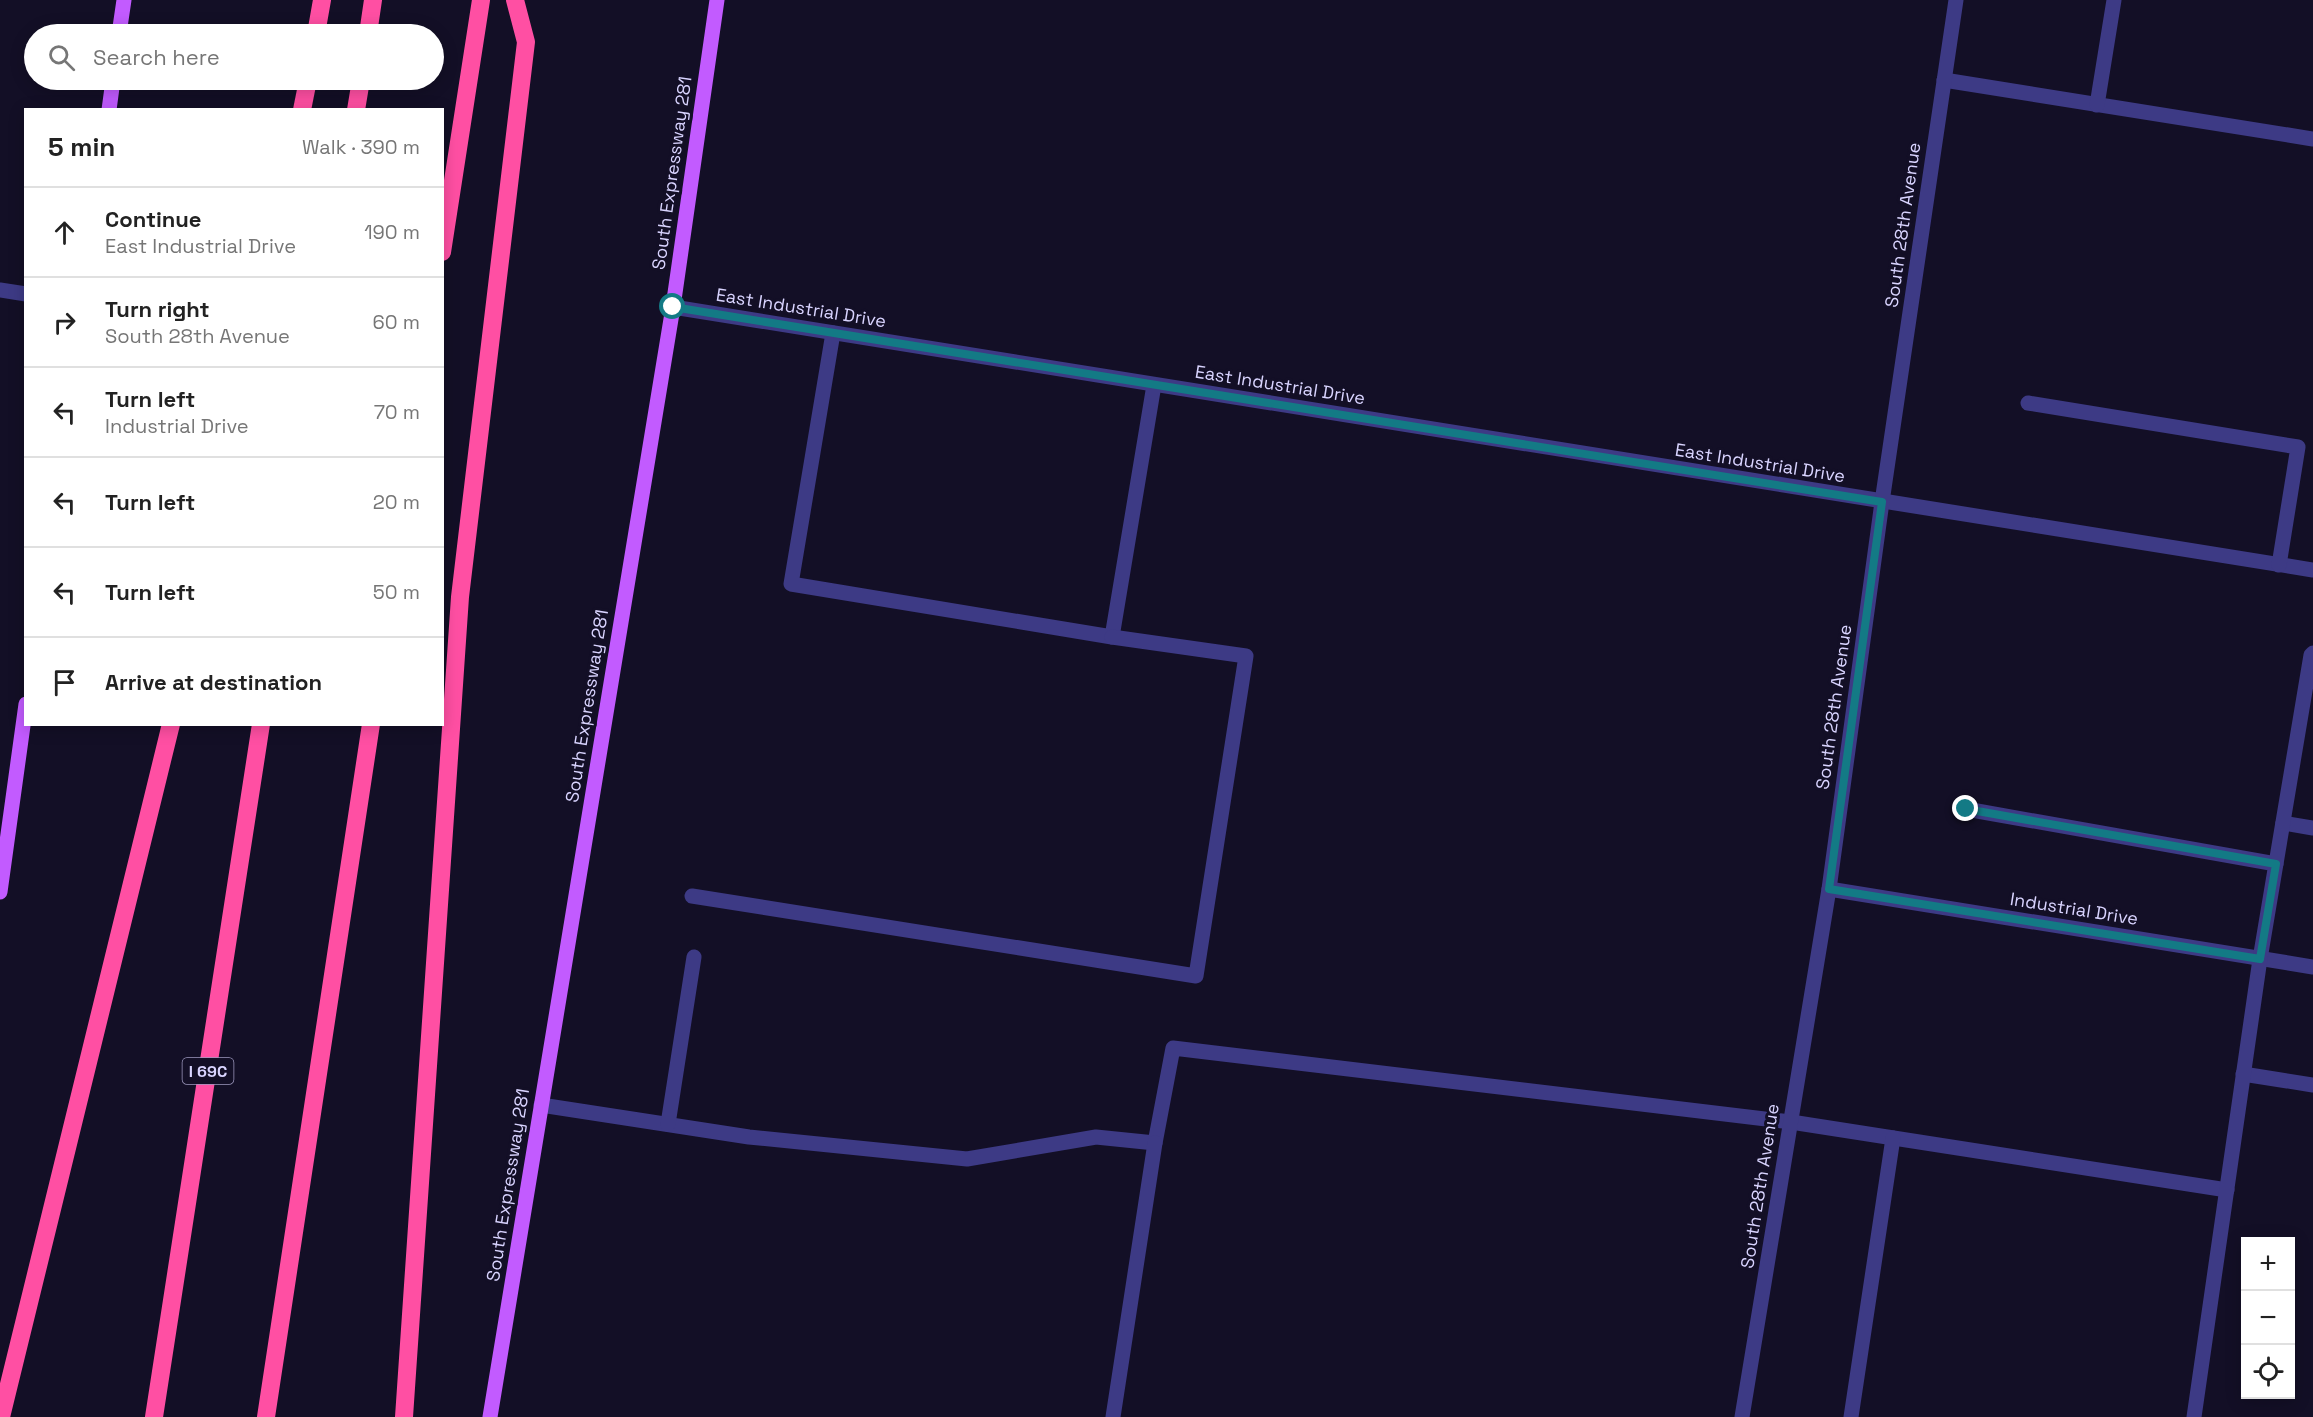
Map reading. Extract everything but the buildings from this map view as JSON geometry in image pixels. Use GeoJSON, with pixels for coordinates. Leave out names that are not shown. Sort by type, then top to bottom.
{"type":"FeatureCollection","features":[{"type":"Feature","properties":{"kind":"highway"},"geometry":{"type":"LineString","coordinates":[[318,24],[322,0]]}},
{"type":"Feature","properties":{"kind":"highway"},"geometry":{"type":"LineString","coordinates":[[370,24],[374,0]]}},
{"type":"Feature","properties":{"kind":"highway"},"geometry":{"type":"LineString","coordinates":[[444,239],[481,0]]}},
{"type":"Feature","properties":{"kind":"highway"},"geometry":{"type":"LineString","coordinates":[[404,1417],[460,597],[526,42],[515,0]]}},
{"type":"Feature","properties":{"kind":"highway"},"geometry":{"type":"LineString","coordinates":[[302,108],[306,90]]}},
{"type":"Feature","properties":{"kind":"highway"},"geometry":{"type":"LineString","coordinates":[[356,108],[359,90]]}},
{"type":"Feature","properties":{"kind":"highway"},"geometry":{"type":"LineString","coordinates":[[1,1417],[171,726]]}},
{"type":"Feature","properties":{"kind":"highway","name":"I 69C"},"geometry":{"type":"LineString","coordinates":[[154,1417],[261,726]]}},
{"type":"Feature","properties":{"kind":"highway"},"geometry":{"type":"LineString","coordinates":[[266,1417],[371,726]]}},
{"type":"Feature","properties":{"kind":"main road"},"geometry":{"type":"LineString","coordinates":[[120,24],[124,0]]}},
{"type":"Feature","properties":{"kind":"main road","name":"South Expressway 281"},"geometry":{"type":"LineString","coordinates":[[490,1417],[673,307],[717,0]]}},
{"type":"Feature","properties":{"kind":"main road"},"geometry":{"type":"LineString","coordinates":[[109,108],[112,90]]}},
{"type":"Feature","properties":{"kind":"main road"},"geometry":{"type":"LineString","coordinates":[[0,892],[24,718]]}},
{"type":"Feature","properties":{"kind":"street","name":"South 28th Avenue"},"geometry":{"type":"LineString","coordinates":[[1742,1417],[1829,889],[1882,502],[1956,0]]}},
{"type":"Feature","properties":{"kind":"street"},"geometry":{"type":"LineString","coordinates":[[2097,105],[2114,0]]}},
{"type":"Feature","properties":{"kind":"street"},"geometry":{"type":"LineString","coordinates":[[1944,80],[2313,139]]}},
{"type":"Feature","properties":{"kind":"street"},"geometry":{"type":"LineString","coordinates":[[0,290],[24,294]]}},
{"type":"Feature","properties":{"kind":"street","name":"East Industrial Drive"},"geometry":{"type":"LineString","coordinates":[[673,307],[2313,570]]}},
{"type":"Feature","properties":{"kind":"street"},"geometry":{"type":"LineString","coordinates":[[692,896],[1196,976],[1246,656],[1112,637],[791,584],[832,333]]}},
{"type":"Feature","properties":{"kind":"street"},"geometry":{"type":"LineString","coordinates":[[1112,637],[1154,385]]}},
{"type":"Feature","properties":{"kind":"street"},"geometry":{"type":"LineString","coordinates":[[2028,403],[2298,447],[2279,565]]}},
{"type":"Feature","properties":{"kind":"street"},"geometry":{"type":"LineString","coordinates":[[2194,1417],[2260,959],[2312,654]]}},
{"type":"Feature","properties":{"kind":"street"},"geometry":{"type":"LineString","coordinates":[[1966,809],[2276,864]]}},
{"type":"Feature","properties":{"kind":"street"},"geometry":{"type":"LineString","coordinates":[[2283,823],[2313,828]]}},
{"type":"Feature","properties":{"kind":"street","name":"Industrial Drive"},"geometry":{"type":"LineString","coordinates":[[1829,889],[2313,968]]}},
{"type":"Feature","properties":{"kind":"street"},"geometry":{"type":"LineString","coordinates":[[668,1124],[694,957]]}},
{"type":"Feature","properties":{"kind":"street"},"geometry":{"type":"LineString","coordinates":[[1113,1417],[1155,1143],[1173,1048],[1791,1122],[2227,1190]]}},
{"type":"Feature","properties":{"kind":"street"},"geometry":{"type":"LineString","coordinates":[[2243,1074],[2313,1085]]}},
{"type":"Feature","properties":{"kind":"street"},"geometry":{"type":"LineString","coordinates":[[541,1105],[749,1137],[967,1159],[1095,1137],[1155,1143]]}},
{"type":"Feature","properties":{"kind":"street"},"geometry":{"type":"LineString","coordinates":[[1851,1417],[1893,1138]]}},
{"type":"Feature","properties":{"kind":"route"},"geometry":{"type":"LineString","coordinates":[[673,307],[1882,502],[1829,889],[2260,959],[2276,864],[1966,809]]}}]}
